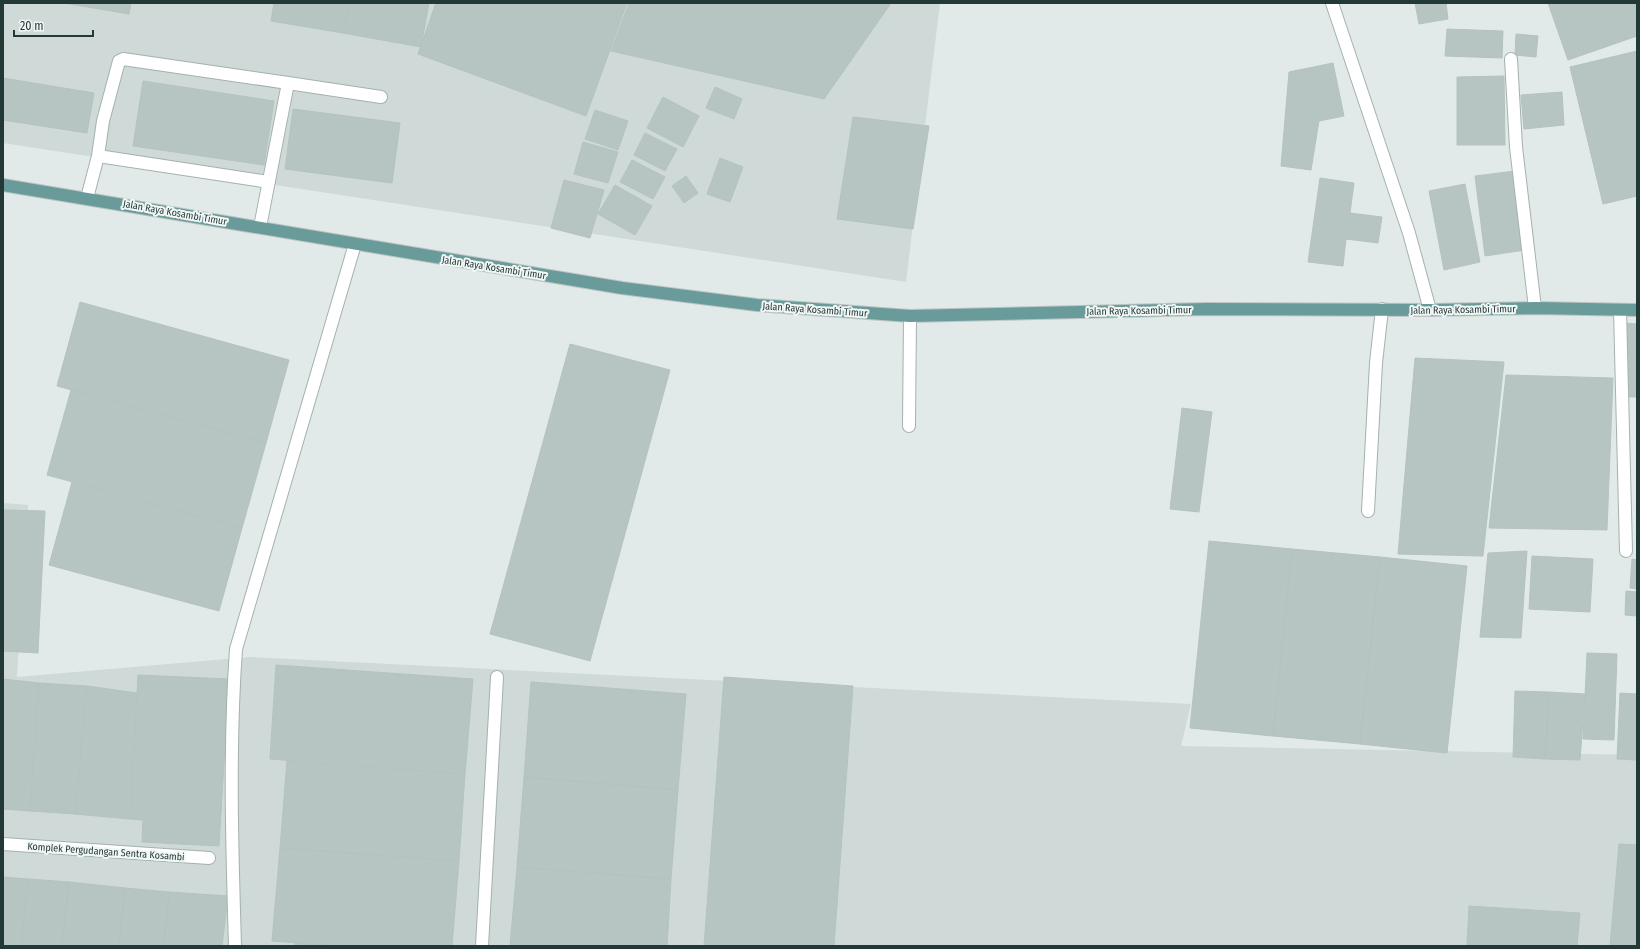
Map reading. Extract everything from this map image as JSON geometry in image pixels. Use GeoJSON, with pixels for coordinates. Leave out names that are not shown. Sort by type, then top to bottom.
{"type":"FeatureCollection","features":[{"type":"Feature","properties":{"kind":"main road","name":"Jalan Raya Kosambi Timur"},"geometry":{"type":"LineString","coordinates":[[3,185],[622,288],[757,305],[910,316],[1206,309],[1430,310],[1536,308],[1637,310]]}},
{"type":"Feature","properties":{"kind":"street"},"geometry":{"type":"LineString","coordinates":[[1332,3],[1409,233],[1430,310]]}},
{"type":"Feature","properties":{"kind":"street"},"geometry":{"type":"LineString","coordinates":[[87,198],[98,156],[103,120],[117,66],[123,59],[381,97]]}},
{"type":"Feature","properties":{"kind":"street"},"geometry":{"type":"LineString","coordinates":[[1511,59],[1516,147],[1536,308]]}},
{"type":"Feature","properties":{"kind":"street"},"geometry":{"type":"LineString","coordinates":[[260,227],[288,83]]}},
{"type":"Feature","properties":{"kind":"street"},"geometry":{"type":"LineString","coordinates":[[98,156],[269,182]]}},
{"type":"Feature","properties":{"kind":"street"},"geometry":{"type":"LineString","coordinates":[[236,946],[232,842],[233,694],[236,649],[355,244]]}},
{"type":"Feature","properties":{"kind":"street"},"geometry":{"type":"LineString","coordinates":[[1368,511],[1376,363],[1382,310]]}},
{"type":"Feature","properties":{"kind":"street"},"geometry":{"type":"LineString","coordinates":[[1620,310],[1626,551]]}},
{"type":"Feature","properties":{"kind":"street"},"geometry":{"type":"LineString","coordinates":[[909,426],[910,316]]}},
{"type":"Feature","properties":{"kind":"street"},"geometry":{"type":"LineString","coordinates":[[482,946],[497,677]]}},
{"type":"Feature","properties":{"kind":"street","name":"Komplek Pergudangan Sentra Kosambi"},"geometry":{"type":"LineString","coordinates":[[3,844],[209,858]]}},
{"type":"Feature","properties":{"kind":"shaded area"},"geometry":{"type":"Polygon","coordinates":[[[3,3],[940,3],[906,282],[3,143],[3,3]]]}},
{"type":"Feature","properties":{"kind":"shaded area"},"geometry":{"type":"Polygon","coordinates":[[[3,503],[28,505],[17,677],[250,657],[1191,704],[1181,746],[1637,755],[1637,946],[3,946],[3,503]]]}},
{"type":"Feature","properties":{"kind":"building"},"geometry":{"type":"Polygon","coordinates":[[[64,3],[131,3],[129,14],[64,3]]]}},
{"type":"Feature","properties":{"kind":"building"},"geometry":{"type":"Polygon","coordinates":[[[274,3],[349,3],[343,33],[271,21],[274,3]]]}},
{"type":"Feature","properties":{"kind":"building"},"geometry":{"type":"Polygon","coordinates":[[[349,3],[429,3],[421,47],[343,33],[349,3]]]}},
{"type":"Feature","properties":{"kind":"building"},"geometry":{"type":"Polygon","coordinates":[[[436,3],[627,3],[586,116],[418,54],[436,3]]]}},
{"type":"Feature","properties":{"kind":"building"},"geometry":{"type":"Polygon","coordinates":[[[629,3],[891,3],[824,99],[611,51],[629,3]]]}},
{"type":"Feature","properties":{"kind":"building"},"geometry":{"type":"Polygon","coordinates":[[[1415,3],[1446,3],[1448,19],[1419,24],[1415,3]]]}},
{"type":"Feature","properties":{"kind":"building"},"geometry":{"type":"Polygon","coordinates":[[[1548,3],[1637,3],[1637,36],[1568,60],[1548,3]]]}},
{"type":"Feature","properties":{"kind":"building"},"geometry":{"type":"Polygon","coordinates":[[[1447,29],[1503,31],[1502,58],[1445,56],[1447,29]]]}},
{"type":"Feature","properties":{"kind":"building"},"geometry":{"type":"Polygon","coordinates":[[[1516,34],[1538,36],[1536,57],[1515,55],[1516,34]]]}},
{"type":"Feature","properties":{"kind":"building"},"geometry":{"type":"Polygon","coordinates":[[[1637,51],[1637,196],[1603,204],[1570,67],[1637,51]]]}},
{"type":"Feature","properties":{"kind":"building"},"geometry":{"type":"Polygon","coordinates":[[[1333,63],[1344,116],[1319,121],[1311,170],[1281,166],[1289,72],[1333,63]]]}},
{"type":"Feature","properties":{"kind":"building"},"geometry":{"type":"Polygon","coordinates":[[[1504,76],[1505,145],[1457,145],[1457,77],[1504,76]]]}},
{"type":"Feature","properties":{"kind":"building"},"geometry":{"type":"Polygon","coordinates":[[[3,78],[94,93],[87,133],[3,120],[3,78]]]}},
{"type":"Feature","properties":{"kind":"building"},"geometry":{"type":"Polygon","coordinates":[[[143,81],[274,101],[264,165],[133,146],[143,81]]]}},
{"type":"Feature","properties":{"kind":"building"},"geometry":{"type":"Polygon","coordinates":[[[715,87],[742,99],[734,119],[706,108],[715,87]]]}},
{"type":"Feature","properties":{"kind":"building"},"geometry":{"type":"Polygon","coordinates":[[[1562,92],[1564,125],[1524,129],[1521,95],[1562,92]]]}},
{"type":"Feature","properties":{"kind":"building"},"geometry":{"type":"Polygon","coordinates":[[[663,97],[699,116],[683,147],[647,128],[663,97]]]}},
{"type":"Feature","properties":{"kind":"building"},"geometry":{"type":"Polygon","coordinates":[[[293,109],[400,123],[392,183],[285,169],[293,109]]]}},
{"type":"Feature","properties":{"kind":"building"},"geometry":{"type":"Polygon","coordinates":[[[595,110],[628,121],[618,150],[585,139],[595,110]]]}},
{"type":"Feature","properties":{"kind":"building"},"geometry":{"type":"Polygon","coordinates":[[[853,117],[929,126],[913,229],[837,219],[853,117]]]}},
{"type":"Feature","properties":{"kind":"building"},"geometry":{"type":"Polygon","coordinates":[[[645,133],[677,149],[665,171],[634,155],[645,133]]]}},
{"type":"Feature","properties":{"kind":"building"},"geometry":{"type":"Polygon","coordinates":[[[583,142],[618,152],[608,183],[574,174],[583,142]]]}},
{"type":"Feature","properties":{"kind":"building"},"geometry":{"type":"Polygon","coordinates":[[[720,158],[743,167],[730,202],[707,194],[720,158]]]}},
{"type":"Feature","properties":{"kind":"building"},"geometry":{"type":"Polygon","coordinates":[[[632,160],[665,177],[653,199],[620,182],[632,160]]]}},
{"type":"Feature","properties":{"kind":"building"},"geometry":{"type":"Polygon","coordinates":[[[1515,171],[1525,250],[1485,256],[1475,176],[1515,171]]]}},
{"type":"Feature","properties":{"kind":"building"},"geometry":{"type":"Polygon","coordinates":[[[686,176],[698,193],[684,203],[672,186],[686,176]]]}},
{"type":"Feature","properties":{"kind":"building"},"geometry":{"type":"Polygon","coordinates":[[[1320,178],[1354,183],[1350,213],[1382,217],[1378,243],[1346,239],[1343,266],[1308,262],[1320,178]]]}},
{"type":"Feature","properties":{"kind":"building"},"geometry":{"type":"Polygon","coordinates":[[[564,180],[604,190],[590,238],[551,228],[564,180]]]}},
{"type":"Feature","properties":{"kind":"building"},"geometry":{"type":"Polygon","coordinates":[[[1465,184],[1480,262],[1444,270],[1429,191],[1465,184]]]}},
{"type":"Feature","properties":{"kind":"building"},"geometry":{"type":"Polygon","coordinates":[[[615,185],[652,206],[635,235],[598,214],[615,185]]]}},
{"type":"Feature","properties":{"kind":"building"},"geometry":{"type":"Polygon","coordinates":[[[80,302],[289,360],[266,443],[57,386],[80,302]]]}},
{"type":"Feature","properties":{"kind":"building"},"geometry":{"type":"Polygon","coordinates":[[[1626,323],[1637,324],[1637,397],[1624,397],[1626,323]]]}},
{"type":"Feature","properties":{"kind":"building"},"geometry":{"type":"Polygon","coordinates":[[[570,344],[670,370],[590,661],[490,634],[570,344]]]}},
{"type":"Feature","properties":{"kind":"building"},"geometry":{"type":"Polygon","coordinates":[[[1415,358],[1504,362],[1483,556],[1398,554],[1415,358]]]}},
{"type":"Feature","properties":{"kind":"building"},"geometry":{"type":"Polygon","coordinates":[[[1506,375],[1613,378],[1607,530],[1489,528],[1506,375]]]}},
{"type":"Feature","properties":{"kind":"building"},"geometry":{"type":"Polygon","coordinates":[[[71,390],[266,443],[242,528],[47,475],[71,390]]]}},
{"type":"Feature","properties":{"kind":"building"},"geometry":{"type":"Polygon","coordinates":[[[1182,408],[1212,412],[1199,512],[1170,509],[1182,408]]]}},
{"type":"Feature","properties":{"kind":"building"},"geometry":{"type":"Polygon","coordinates":[[[72,482],[242,528],[219,611],[49,565],[72,482]]]}},
{"type":"Feature","properties":{"kind":"building"},"geometry":{"type":"Polygon","coordinates":[[[3,510],[45,511],[38,653],[3,651],[3,510]]]}},
{"type":"Feature","properties":{"kind":"building"},"geometry":{"type":"Polygon","coordinates":[[[1209,541],[1292,549],[1273,736],[1190,728],[1209,541]]]}},
{"type":"Feature","properties":{"kind":"building"},"geometry":{"type":"Polygon","coordinates":[[[1292,549],[1380,557],[1360,744],[1273,736],[1292,549]]]}},
{"type":"Feature","properties":{"kind":"building"},"geometry":{"type":"Polygon","coordinates":[[[1527,551],[1521,638],[1480,637],[1488,553],[1527,551]]]}},
{"type":"Feature","properties":{"kind":"building"},"geometry":{"type":"Polygon","coordinates":[[[1532,556],[1593,559],[1590,612],[1529,609],[1532,556]]]}},
{"type":"Feature","properties":{"kind":"building"},"geometry":{"type":"Polygon","coordinates":[[[1380,557],[1467,566],[1447,753],[1360,744],[1380,557]]]}},
{"type":"Feature","properties":{"kind":"building"},"geometry":{"type":"Polygon","coordinates":[[[1632,559],[1637,560],[1637,589],[1630,588],[1632,559]]]}},
{"type":"Feature","properties":{"kind":"building"},"geometry":{"type":"Polygon","coordinates":[[[1626,591],[1637,592],[1637,616],[1625,615],[1626,591]]]}},
{"type":"Feature","properties":{"kind":"building"},"geometry":{"type":"Polygon","coordinates":[[[1587,653],[1617,654],[1614,740],[1583,739],[1587,653]]]}},
{"type":"Feature","properties":{"kind":"building"},"geometry":{"type":"Polygon","coordinates":[[[276,665],[473,679],[465,774],[270,759],[276,665]]]}},
{"type":"Feature","properties":{"kind":"building"},"geometry":{"type":"Polygon","coordinates":[[[138,675],[229,679],[219,846],[142,842],[143,820],[130,819],[138,675]]]}},
{"type":"Feature","properties":{"kind":"building"},"geometry":{"type":"Polygon","coordinates":[[[724,677],[853,686],[834,946],[704,946],[724,677]]]}},
{"type":"Feature","properties":{"kind":"building"},"geometry":{"type":"Polygon","coordinates":[[[3,679],[39,683],[30,811],[3,809],[3,679]]]}},
{"type":"Feature","properties":{"kind":"building"},"geometry":{"type":"Polygon","coordinates":[[[531,682],[686,694],[678,790],[524,777],[531,682]]]}},
{"type":"Feature","properties":{"kind":"building"},"geometry":{"type":"Polygon","coordinates":[[[39,683],[87,686],[75,814],[30,811],[39,683]]]}},
{"type":"Feature","properties":{"kind":"building"},"geometry":{"type":"Polygon","coordinates":[[[87,686],[137,693],[130,819],[75,814],[87,686]]]}},
{"type":"Feature","properties":{"kind":"building"},"geometry":{"type":"Polygon","coordinates":[[[1515,691],[1549,692],[1545,759],[1513,757],[1515,691]]]}},
{"type":"Feature","properties":{"kind":"building"},"geometry":{"type":"Polygon","coordinates":[[[1549,692],[1585,694],[1580,760],[1545,759],[1549,692]]]}},
{"type":"Feature","properties":{"kind":"building"},"geometry":{"type":"Polygon","coordinates":[[[1620,693],[1637,694],[1637,760],[1617,759],[1620,693]]]}},
{"type":"Feature","properties":{"kind":"building"},"geometry":{"type":"Polygon","coordinates":[[[287,761],[465,774],[459,861],[280,848],[287,761]]]}},
{"type":"Feature","properties":{"kind":"building"},"geometry":{"type":"Polygon","coordinates":[[[524,777],[678,790],[671,879],[517,867],[524,777]]]}},
{"type":"Feature","properties":{"kind":"building"},"geometry":{"type":"Polygon","coordinates":[[[1619,844],[1637,845],[1637,946],[1610,946],[1619,844]]]}},
{"type":"Feature","properties":{"kind":"building"},"geometry":{"type":"Polygon","coordinates":[[[280,848],[459,861],[452,946],[336,946],[272,941],[280,848]]]}},
{"type":"Feature","properties":{"kind":"building"},"geometry":{"type":"Polygon","coordinates":[[[517,867],[671,879],[667,946],[510,946],[517,867]]]}},
{"type":"Feature","properties":{"kind":"building"},"geometry":{"type":"Polygon","coordinates":[[[3,877],[28,879],[21,946],[3,946],[3,877]]]}},
{"type":"Feature","properties":{"kind":"building"},"geometry":{"type":"Polygon","coordinates":[[[28,879],[69,882],[62,946],[21,946],[28,879]]]}},
{"type":"Feature","properties":{"kind":"building"},"geometry":{"type":"Polygon","coordinates":[[[69,882],[125,888],[119,946],[62,946],[69,882]]]}},
{"type":"Feature","properties":{"kind":"building"},"geometry":{"type":"Polygon","coordinates":[[[125,888],[169,892],[164,946],[119,946],[125,888]]]}},
{"type":"Feature","properties":{"kind":"building"},"geometry":{"type":"Polygon","coordinates":[[[169,892],[228,896],[222,946],[164,946],[169,892]]]}},
{"type":"Feature","properties":{"kind":"building"},"geometry":{"type":"Polygon","coordinates":[[[1469,906],[1580,913],[1577,946],[1467,946],[1469,906]]]}},
{"type":"Feature","properties":{"kind":"building"},"geometry":{"type":"Polygon","coordinates":[[[295,943],[336,946],[295,946],[295,943]]]}}]}
